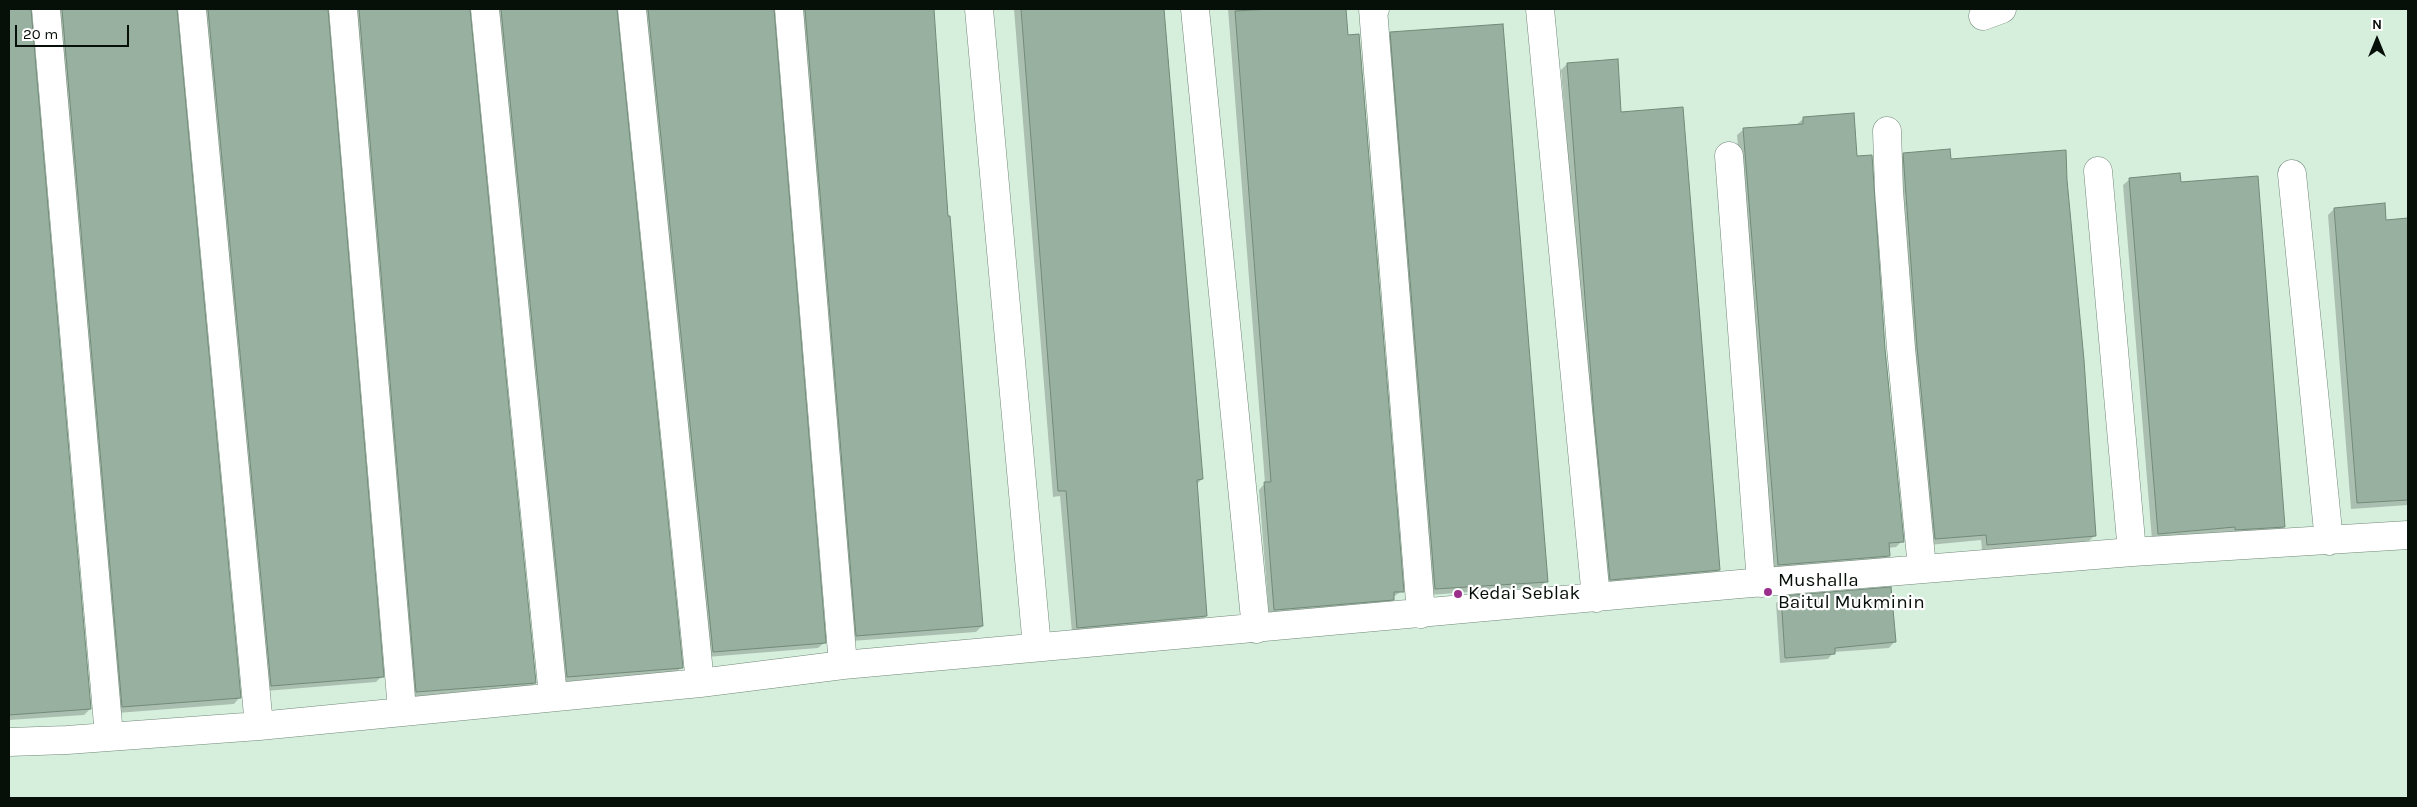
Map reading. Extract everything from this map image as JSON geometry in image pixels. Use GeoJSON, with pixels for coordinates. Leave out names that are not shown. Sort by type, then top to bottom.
{"type":"FeatureCollection","features":[{"type":"Feature","properties":{"kind":"street"},"geometry":{"type":"LineString","coordinates":[[46,9],[109,736]]}},
{"type":"Feature","properties":{"kind":"street"},"geometry":{"type":"LineString","coordinates":[[192,9],[259,726]]}},
{"type":"Feature","properties":{"kind":"street"},"geometry":{"type":"LineString","coordinates":[[343,9],[402,710]]}},
{"type":"Feature","properties":{"kind":"street"},"geometry":{"type":"LineString","coordinates":[[485,9],[552,696]]}},
{"type":"Feature","properties":{"kind":"street"},"geometry":{"type":"LineString","coordinates":[[632,9],[700,683]]}},
{"type":"Feature","properties":{"kind":"street"},"geometry":{"type":"LineString","coordinates":[[789,9],[843,665]]}},
{"type":"Feature","properties":{"kind":"street"},"geometry":{"type":"LineString","coordinates":[[979,9],[1037,647]]}},
{"type":"Feature","properties":{"kind":"street"},"geometry":{"type":"LineString","coordinates":[[1195,9],[1256,629]]}},
{"type":"Feature","properties":{"kind":"street"},"geometry":{"type":"LineString","coordinates":[[1373,9],[1421,614]]}},
{"type":"Feature","properties":{"kind":"street"},"geometry":{"type":"LineString","coordinates":[[1540,9],[1596,598]]}},
{"type":"Feature","properties":{"kind":"street"},"geometry":{"type":"LineString","coordinates":[[1887,131],[1889,191],[1901,348],[1922,568]]}},
{"type":"Feature","properties":{"kind":"street"},"geometry":{"type":"LineString","coordinates":[[1729,156],[1761,583]]}},
{"type":"Feature","properties":{"kind":"street"},"geometry":{"type":"LineString","coordinates":[[2098,171],[2132,552]]}},
{"type":"Feature","properties":{"kind":"street"},"geometry":{"type":"LineString","coordinates":[[2292,174],[2329,541]]}},
{"type":"Feature","properties":{"kind":"street"},"geometry":{"type":"LineString","coordinates":[[9,742],[67,740],[259,726],[402,710],[700,683],[843,665],[1922,568],[2132,552],[2408,535]]}},
{"type":"Feature","properties":{"kind":"building"},"geometry":{"type":"Polygon","coordinates":[[[9,9],[31,9],[91,709],[9,715],[9,9]]]}},
{"type":"Feature","properties":{"kind":"building"},"geometry":{"type":"Polygon","coordinates":[[[62,9],[177,9],[241,698],[122,707],[62,9]]]}},
{"type":"Feature","properties":{"kind":"building"},"geometry":{"type":"Polygon","coordinates":[[[208,9],[328,9],[384,677],[271,686],[208,9]]]}},
{"type":"Feature","properties":{"kind":"building"},"geometry":{"type":"Polygon","coordinates":[[[359,9],[470,9],[536,683],[416,692],[359,9]]]}},
{"type":"Feature","properties":{"kind":"building"},"geometry":{"type":"Polygon","coordinates":[[[501,9],[617,9],[683,668],[567,677],[501,9]]]}},
{"type":"Feature","properties":{"kind":"building"},"geometry":{"type":"Polygon","coordinates":[[[648,9],[774,9],[826,643],[713,652],[648,9]]]}},
{"type":"Feature","properties":{"kind":"building"},"geometry":{"type":"Polygon","coordinates":[[[805,9],[934,9],[948,216],[950,216],[983,626],[856,636],[805,9]]]}},
{"type":"Feature","properties":{"kind":"building"},"geometry":{"type":"Polygon","coordinates":[[[1021,9],[1164,9],[1203,479],[1197,480],[1207,616],[1077,628],[1066,491],[1058,491],[1021,9]]]}},
{"type":"Feature","properties":{"kind":"building"},"geometry":{"type":"Polygon","coordinates":[[[1346,9],[1348,35],[1359,34],[1404,592],[1394,592],[1394,600],[1274,610],[1264,482],[1271,482],[1235,11],[1346,9]]]}},
{"type":"Feature","properties":{"kind":"building"},"geometry":{"type":"Polygon","coordinates":[[[1503,24],[1548,582],[1435,589],[1390,32],[1503,24]]]}},
{"type":"Feature","properties":{"kind":"building"},"geometry":{"type":"Polygon","coordinates":[[[1618,59],[1621,112],[1683,107],[1720,570],[1610,580],[1594,416],[1567,63],[1618,59]]]}},
{"type":"Feature","properties":{"kind":"building"},"geometry":{"type":"Polygon","coordinates":[[[1854,113],[1857,156],[1872,155],[1885,349],[1904,542],[1889,543],[1890,556],[1778,565],[1743,128],[1803,124],[1803,117],[1854,113]]]}},
{"type":"Feature","properties":{"kind":"building"},"geometry":{"type":"Polygon","coordinates":[[[1950,149],[1951,159],[2066,150],[2067,180],[2084,360],[2096,536],[1987,545],[1986,535],[1935,539],[1917,347],[1903,153],[1950,149]]]}},
{"type":"Feature","properties":{"kind":"building"},"geometry":{"type":"Polygon","coordinates":[[[2180,173],[2181,182],[2258,176],[2285,527],[2235,530],[2235,527],[2158,534],[2129,178],[2180,173]]]}},
{"type":"Feature","properties":{"kind":"building"},"geometry":{"type":"Polygon","coordinates":[[[2385,203],[2386,220],[2408,218],[2408,500],[2357,503],[2334,208],[2385,203]]]}},
{"type":"Feature","properties":{"kind":"building"},"geometry":{"type":"Polygon","coordinates":[[[1891,587],[1896,642],[1835,648],[1835,654],[1785,658],[1781,596],[1891,587]]]}},
{"type":"Feature","properties":{"kind":"place","name":"Mushalla Baitul Mukminin"},"geometry":{"type":"Point","coordinates":[1768,592]}},
{"type":"Feature","properties":{"kind":"place","name":"Kedai Seblak"},"geometry":{"type":"Point","coordinates":[1458,594]}}]}
